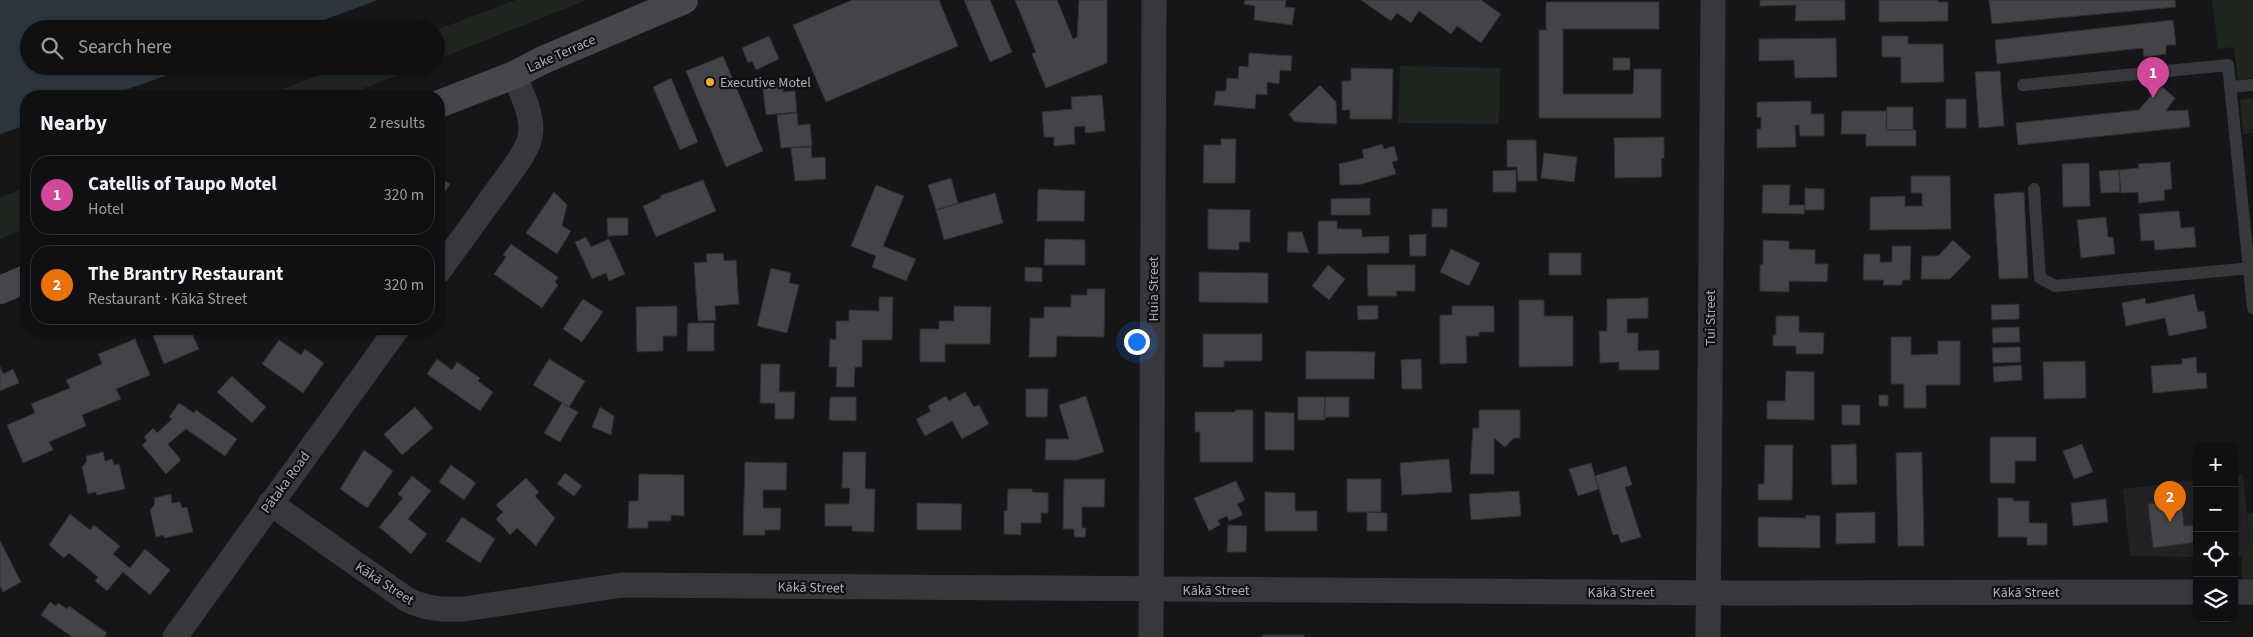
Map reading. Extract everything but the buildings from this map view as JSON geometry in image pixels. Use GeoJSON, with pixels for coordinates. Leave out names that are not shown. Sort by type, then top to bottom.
{"type":"FeatureCollection","features":[{"type":"Feature","properties":{"kind":"main road","name":"Lake Terrace"},"geometry":{"type":"LineString","coordinates":[[445,102],[514,75],[543,60],[684,0]]}},
{"type":"Feature","properties":{"kind":"main road"},"geometry":{"type":"LineString","coordinates":[[0,290],[20,282]]}},
{"type":"Feature","properties":{"kind":"street","name":"Huia Street"},"geometry":{"type":"LineString","coordinates":[[1151,637],[1154,0]]}},
{"type":"Feature","properties":{"kind":"street","name":"Tui Street"},"geometry":{"type":"LineString","coordinates":[[1708,637],[1713,0]]}},
{"type":"Feature","properties":{"kind":"street"},"geometry":{"type":"LineString","coordinates":[[445,263],[520,159],[530,140],[531,126],[528,112],[514,75]]}},
{"type":"Feature","properties":{"kind":"street","name":"Pātaka Road"},"geometry":{"type":"LineString","coordinates":[[175,637],[393,335]]}},
{"type":"Feature","properties":{"kind":"street","name":"Kākā Street"},"geometry":{"type":"LineString","coordinates":[[270,504],[406,599],[420,606],[440,610],[464,609],[622,585],[1708,593],[2193,592]]}},
{"type":"Feature","properties":{"kind":"street"},"geometry":{"type":"LineString","coordinates":[[2238,592],[2253,592]]}},
{"type":"Feature","properties":{"kind":"lane"},"geometry":{"type":"LineString","coordinates":[[2023,85],[2228,65],[2251,268],[2253,308]]}},
{"type":"Feature","properties":{"kind":"lane"},"geometry":{"type":"LineString","coordinates":[[2231,87],[2253,85]]}},
{"type":"Feature","properties":{"kind":"lane"},"geometry":{"type":"LineString","coordinates":[[2034,189],[2040,278],[2054,286],[2251,268]]}},
{"type":"Feature","properties":{"kind":"shaded area"},"geometry":{"type":"Polygon","coordinates":[[[0,0],[378,0],[324,20],[20,20],[20,75],[168,75],[125,90],[20,90],[20,127],[0,134],[0,0]]]}},
{"type":"Feature","properties":{"kind":"shaded area"},"geometry":{"type":"Polygon","coordinates":[[[516,0],[587,0],[445,56],[445,27],[516,0]]]}},
{"type":"Feature","properties":{"kind":"shaded area"},"geometry":{"type":"Polygon","coordinates":[[[2212,0],[2253,0],[2253,78],[2238,80],[2234,47],[2218,49],[2212,0]]]}},
{"type":"Feature","properties":{"kind":"shaded area"},"geometry":{"type":"Polygon","coordinates":[[[1400,66],[1500,68],[1499,124],[1398,123],[1400,66]]]}},
{"type":"Feature","properties":{"kind":"shaded area"},"geometry":{"type":"Polygon","coordinates":[[[319,75],[399,75],[360,90],[280,90],[319,75]]]}},
{"type":"Feature","properties":{"kind":"shaded area"},"geometry":{"type":"Polygon","coordinates":[[[2253,98],[2253,133],[2243,135],[2240,100],[2253,98]]]}},
{"type":"Feature","properties":{"kind":"shaded area"},"geometry":{"type":"Polygon","coordinates":[[[20,190],[20,231],[0,239],[0,198],[20,190]]]}},
{"type":"Feature","properties":{"kind":"shaded area"},"geometry":{"type":"Polygon","coordinates":[[[2243,474],[2250,547],[2242,557],[2238,557],[2238,475],[2243,474]]]}},
{"type":"Feature","properties":{"kind":"shaded area"},"geometry":{"type":"Polygon","coordinates":[[[2193,480],[2193,557],[2130,556],[2123,489],[2193,480]]]}},
{"type":"Feature","properties":{"kind":"shaded area"},"geometry":{"type":"Polygon","coordinates":[[[2247,513],[2253,513],[2253,582],[2242,583],[2242,557],[2250,546],[2247,513]]]}},
{"type":"Feature","properties":{"kind":"place","name":"Executive Motel"},"geometry":{"type":"Point","coordinates":[710,82]}},
{"type":"Feature","properties":{"kind":"place","name":"Catellis of Taupo Motel"},"geometry":{"type":"Point","coordinates":[2153,98]}},
{"type":"Feature","properties":{"kind":"place","name":"The Brantry Restaurant"},"geometry":{"type":"Point","coordinates":[2170,522]}}]}
